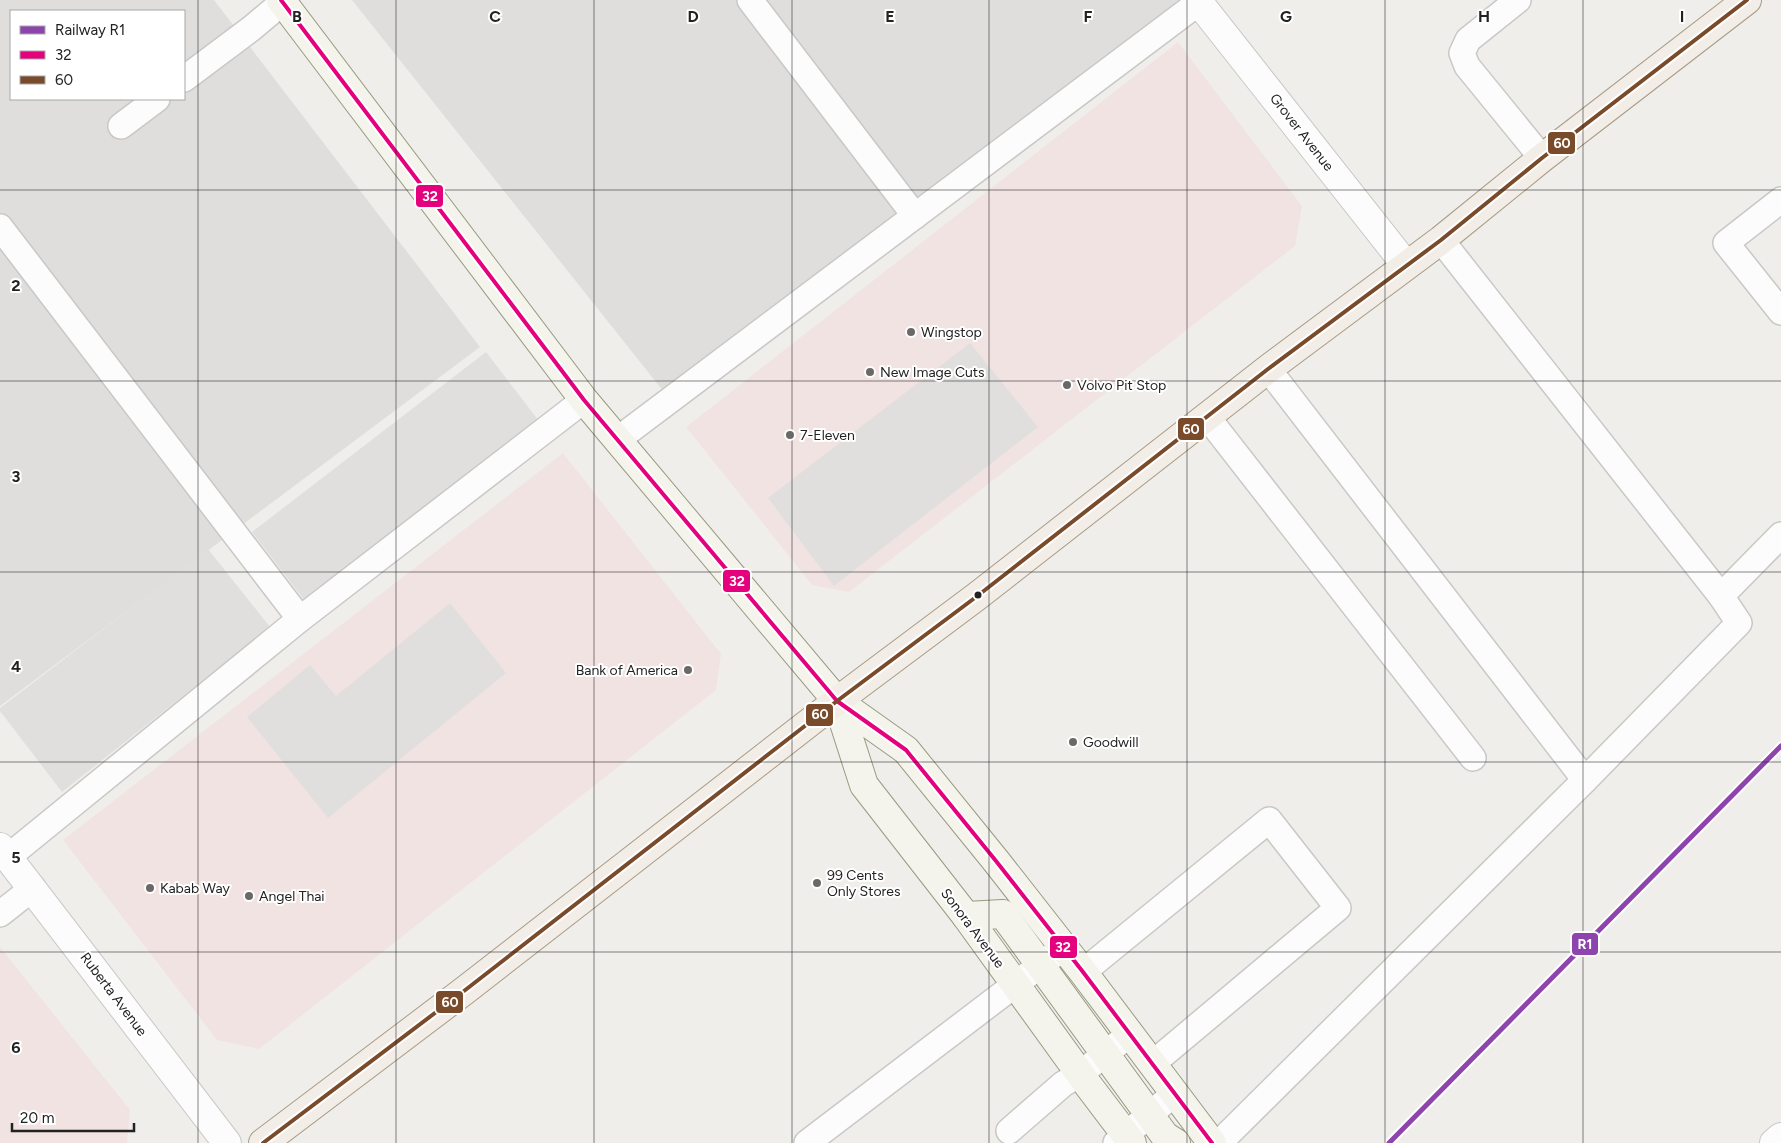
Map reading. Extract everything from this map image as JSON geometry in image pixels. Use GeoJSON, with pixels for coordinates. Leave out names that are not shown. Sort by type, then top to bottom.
{"type":"FeatureCollection","features":[{"type":"Feature","properties":{"kind":"main road"},"geometry":{"type":"LineString","coordinates":[[263,1143],[464,992],[837,701],[976,597],[1081,514],[1208,418],[1268,369],[1440,240],[1542,158],[1748,0]]}},
{"type":"Feature","properties":{"kind":"main road","name":"Sonora Avenue"},"geometry":{"type":"LineString","coordinates":[[282,1],[584,400],[837,701],[906,750],[1083,972],[1212,1143]]}},
{"type":"Feature","properties":{"kind":"main road","name":"Sonora Avenue"},"geometry":{"type":"LineString","coordinates":[[837,701],[864,785],[966,916],[1080,1074],[1125,1140]]}},
{"type":"Feature","properties":{"kind":"main road"},"geometry":{"type":"LineString","coordinates":[[966,916],[1002,914],[1164,1136],[1176,1143]]}},
{"type":"Feature","properties":{"kind":"street","name":"Grover Avenue"},"geometry":{"type":"LineString","coordinates":[[1200,1],[1406,265]]}},
{"type":"Feature","properties":{"kind":"street","name":"Ruberta Avenue"},"geometry":{"type":"LineString","coordinates":[[4,852],[227,1143]]}},
{"type":"Feature","properties":{"kind":"street"},"geometry":{"type":"LineString","coordinates":[[1774,1143],[1781,1137]]}},
{"type":"Feature","properties":{"kind":"lane"},"geometry":{"type":"LineString","coordinates":[[750,0],[915,216]]}},
{"type":"Feature","properties":{"kind":"lane"},"geometry":{"type":"LineString","coordinates":[[1518,0],[1468,40],[1462,53],[1467,66],[1542,158]]}},
{"type":"Feature","properties":{"kind":"lane"},"geometry":{"type":"LineString","coordinates":[[185,78],[252,28],[282,1]]}},
{"type":"Feature","properties":{"kind":"lane"},"geometry":{"type":"LineString","coordinates":[[617,440],[1200,1]]}},
{"type":"Feature","properties":{"kind":"lane"},"geometry":{"type":"LineString","coordinates":[[121,126],[156,100]]}},
{"type":"Feature","properties":{"kind":"lane"},"geometry":{"type":"LineString","coordinates":[[1781,200],[1726,243],[1781,312]]}},
{"type":"Feature","properties":{"kind":"lane"},"geometry":{"type":"LineString","coordinates":[[0,228],[300,618]]}},
{"type":"Feature","properties":{"kind":"lane"},"geometry":{"type":"LineString","coordinates":[[1219,1143],[1585,780],[1740,623],[1721,596],[1440,240]]}},
{"type":"Feature","properties":{"kind":"lane"},"geometry":{"type":"LineString","coordinates":[[1268,369],[1585,780]]}},
{"type":"Feature","properties":{"kind":"lane"},"geometry":{"type":"LineString","coordinates":[[4,852],[300,618],[584,400]]}},
{"type":"Feature","properties":{"kind":"lane"},"geometry":{"type":"LineString","coordinates":[[1208,418],[1473,758]]}},
{"type":"Feature","properties":{"kind":"lane"},"geometry":{"type":"LineString","coordinates":[[1721,596],[1781,535]]}},
{"type":"Feature","properties":{"kind":"lane"},"geometry":{"type":"LineString","coordinates":[[1083,972],[1270,820],[1338,908],[1152,1064]]}},
{"type":"Feature","properties":{"kind":"lane"},"geometry":{"type":"LineString","coordinates":[[0,914],[33,888]]}},
{"type":"Feature","properties":{"kind":"lane"},"geometry":{"type":"LineString","coordinates":[[807,1143],[1063,948]]}},
{"type":"Feature","properties":{"kind":"lane"},"geometry":{"type":"LineString","coordinates":[[1008,1139],[1063,1084],[1080,1074],[1130,1034]]}},
{"type":"Feature","properties":{"kind":"lane"},"geometry":{"type":"LineString","coordinates":[[1125,1140],[1149,1115],[1174,1094]]}},
{"type":"Feature","properties":{"kind":"shaded area"},"geometry":{"type":"Polygon","coordinates":[[[0,0],[214,0],[480,347],[0,706],[0,0]]]}},
{"type":"Feature","properties":{"kind":"shaded area"},"geometry":{"type":"Polygon","coordinates":[[[352,0],[1180,0],[664,392],[352,0]]]}},
{"type":"Feature","properties":{"kind":"shaded area"},"geometry":{"type":"Polygon","coordinates":[[[1178,42],[1302,206],[1295,246],[849,592],[812,585],[686,427],[1178,42]]]}},
{"type":"Feature","properties":{"kind":"shaded area"},"geometry":{"type":"Polygon","coordinates":[[[970,343],[1038,427],[834,586],[768,498],[970,343]]]}},
{"type":"Feature","properties":{"kind":"shaded area"},"geometry":{"type":"Polygon","coordinates":[[[486,352],[539,421],[305,601],[252,532],[486,352]]]}},
{"type":"Feature","properties":{"kind":"shaded area"},"geometry":{"type":"Polygon","coordinates":[[[563,453],[721,654],[716,690],[259,1049],[217,1040],[63,840],[563,453]]]}},
{"type":"Feature","properties":{"kind":"shaded area"},"geometry":{"type":"Polygon","coordinates":[[[208,549],[270,627],[62,792],[0,711],[0,708],[208,549]]]}},
{"type":"Feature","properties":{"kind":"shaded area"},"geometry":{"type":"Polygon","coordinates":[[[450,603],[506,673],[328,818],[247,717],[310,665],[336,696],[450,603]]]}},
{"type":"Feature","properties":{"kind":"shaded area"},"geometry":{"type":"Polygon","coordinates":[[[0,947],[130,1110],[127,1143],[0,1143],[0,947]]]}},
{"type":"Feature","properties":{"kind":"rail line","name":"R1"},"geometry":{"type":"LineString","coordinates":[[1389,1143],[1781,746]]}},
{"type":"Feature","properties":{"kind":"transit line","name":"32"},"geometry":{"type":"LineString","coordinates":[[281,0],[584,400],[837,701],[906,750],[1083,972],[1212,1143]]}},
{"type":"Feature","properties":{"kind":"transit line","name":"60"},"geometry":{"type":"LineString","coordinates":[[263,1143],[464,991],[837,701],[976,597],[1268,369],[1441,240],[1542,158],[1747,0]]}},
{"type":"Feature","properties":{"kind":"place","name":"Wingstop"},"geometry":{"type":"Point","coordinates":[911,332]}},
{"type":"Feature","properties":{"kind":"place","name":"New Image Cuts"},"geometry":{"type":"Point","coordinates":[870,372]}},
{"type":"Feature","properties":{"kind":"place","name":"Volvo Pit Stop"},"geometry":{"type":"Point","coordinates":[1067,385]}},
{"type":"Feature","properties":{"kind":"place","name":"7-Eleven"},"geometry":{"type":"Point","coordinates":[790,435]}},
{"type":"Feature","properties":{"kind":"place","name":"Bank of America"},"geometry":{"type":"Point","coordinates":[688,670]}},
{"type":"Feature","properties":{"kind":"place","name":"Goodwill"},"geometry":{"type":"Point","coordinates":[1073,742]}},
{"type":"Feature","properties":{"kind":"place","name":"99 Cents Only Stores"},"geometry":{"type":"Point","coordinates":[817,883]}},
{"type":"Feature","properties":{"kind":"place","name":"Kabab Way"},"geometry":{"type":"Point","coordinates":[150,888]}},
{"type":"Feature","properties":{"kind":"place","name":"Angel Thai"},"geometry":{"type":"Point","coordinates":[249,896]}}]}
